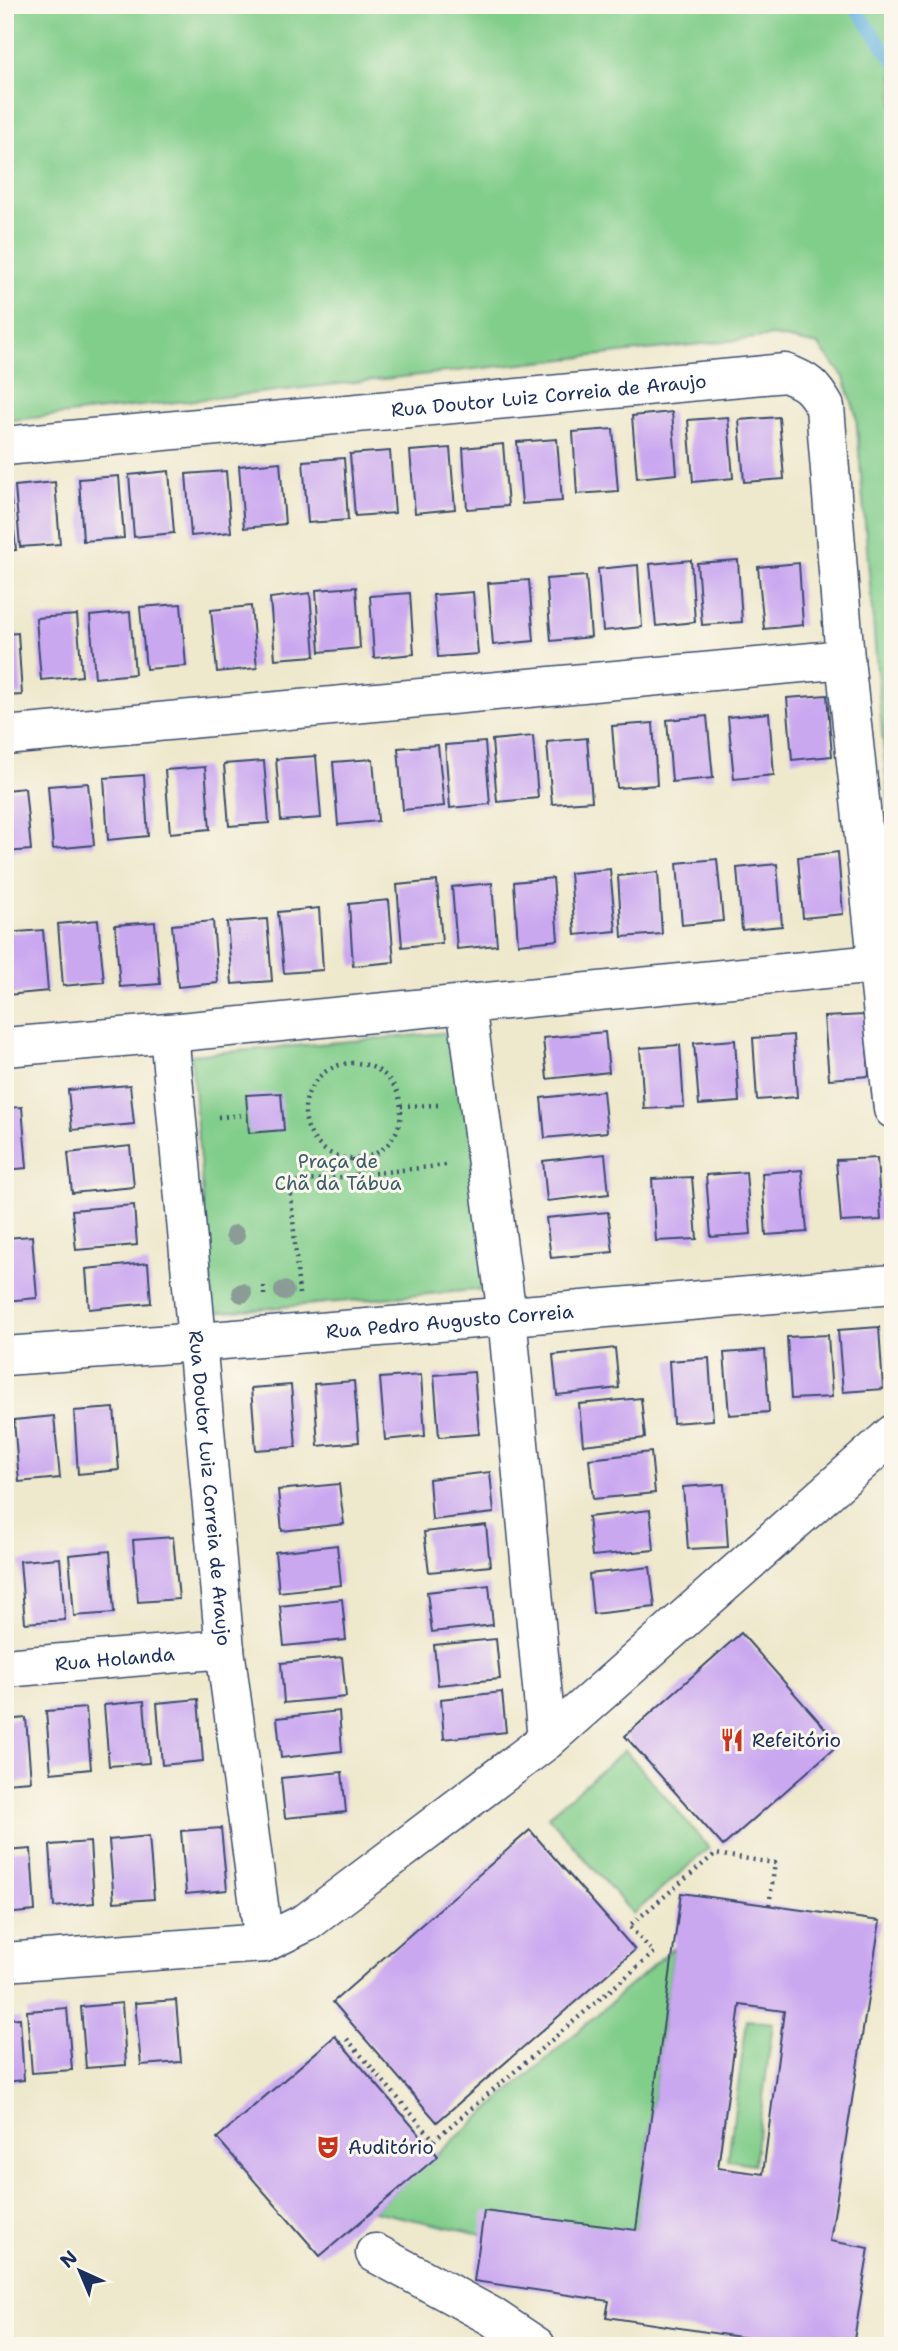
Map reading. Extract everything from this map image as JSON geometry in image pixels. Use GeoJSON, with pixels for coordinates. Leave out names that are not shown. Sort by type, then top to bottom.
{"type":"FeatureCollection","features":[{"type":"Feature","properties":{"kind":"street","name":"Rua Doutor Luiz Correia de Araujo"},"geometry":{"type":"LineString","coordinates":[[5,446],[785,373],[803,380],[815,390],[825,407],[845,659],[893,1109]]}},
{"type":"Feature","properties":{"kind":"street"},"geometry":{"type":"LineString","coordinates":[[5,736],[845,659]]}},
{"type":"Feature","properties":{"kind":"street"},"geometry":{"type":"LineString","coordinates":[[5,1047],[876,964]]}},
{"type":"Feature","properties":{"kind":"street"},"geometry":{"type":"LineString","coordinates":[[466,1004],[507,1316],[547,1740]]}},
{"type":"Feature","properties":{"kind":"street","name":"Rua Doutor Luiz Correia de Araujo"},"geometry":{"type":"LineString","coordinates":[[169,1033],[225,1649],[264,1943]]}},
{"type":"Feature","properties":{"kind":"street","name":"Rua Pedro Augusto Correia"},"geometry":{"type":"LineString","coordinates":[[5,1356],[893,1284]]}},
{"type":"Feature","properties":{"kind":"street"},"geometry":{"type":"LineString","coordinates":[[5,1962],[264,1943],[307,1922],[547,1740],[893,1434]]}},
{"type":"Feature","properties":{"kind":"street","name":"Rua Holanda"},"geometry":{"type":"LineString","coordinates":[[5,1668],[225,1649]]}},
{"type":"Feature","properties":{"kind":"street"},"geometry":{"type":"LineString","coordinates":[[375,2253],[491,2316],[536,2346]]}},
{"type":"Feature","properties":{"kind":"path"},"geometry":{"type":"LineString","coordinates":[[346,1063],[376,1068],[393,1083],[401,1106],[395,1137],[383,1149],[353,1160],[324,1150],[313,1138],[305,1107],[318,1078],[346,1063]]}},
{"type":"Feature","properties":{"kind":"path"},"geometry":{"type":"LineString","coordinates":[[209,1118],[248,1115]]}},
{"type":"Feature","properties":{"kind":"path"},"geometry":{"type":"LineString","coordinates":[[353,1160],[356,1175]]}},
{"type":"Feature","properties":{"kind":"path"},"geometry":{"type":"LineString","coordinates":[[300,1306],[290,1183],[448,1164]]}},
{"type":"Feature","properties":{"kind":"path"},"geometry":{"type":"LineString","coordinates":[[347,2039],[434,2140],[653,1953],[629,1926],[715,1854],[775,1863],[769,1906]]}},
{"type":"Feature","properties":{"kind":"green space"},"geometry":{"type":"Polygon","coordinates":[[[5,5],[893,5],[893,863],[856,415],[844,377],[818,345],[774,336],[5,421],[5,5]]]}},
{"type":"Feature","properties":{"kind":"green space","name":"Praça de Chã da Tábua"},"geometry":{"type":"Polygon","coordinates":[[[464,1031],[486,1289],[213,1313],[191,1055],[464,1031]]]}},
{"type":"Feature","properties":{"kind":"green space"},"geometry":{"type":"Polygon","coordinates":[[[625,1750],[709,1848],[633,1914],[548,1816],[625,1750]]]}},
{"type":"Feature","properties":{"kind":"green space"},"geometry":{"type":"Polygon","coordinates":[[[674,1947],[636,2230],[481,2234],[373,2211],[674,1947]]]}},
{"type":"Feature","properties":{"kind":"green space"},"geometry":{"type":"Polygon","coordinates":[[[747,2020],[773,2023],[754,2164],[728,2160],[747,2020]]]}},
{"type":"Feature","properties":{"kind":"building"},"geometry":{"type":"Polygon","coordinates":[[[672,412],[677,474],[637,478],[632,416],[672,412]]]}},
{"type":"Feature","properties":{"kind":"building"},"geometry":{"type":"Polygon","coordinates":[[[728,417],[733,478],[693,482],[688,420],[728,417]]]}},
{"type":"Feature","properties":{"kind":"building"},"geometry":{"type":"Polygon","coordinates":[[[779,417],[784,479],[744,482],[739,420],[779,417]]]}},
{"type":"Feature","properties":{"kind":"building"},"geometry":{"type":"Polygon","coordinates":[[[613,429],[618,491],[577,494],[573,432],[613,429]]]}},
{"type":"Feature","properties":{"kind":"building"},"geometry":{"type":"Polygon","coordinates":[[[557,439],[562,501],[522,504],[517,442],[557,439]]]}},
{"type":"Feature","properties":{"kind":"building"},"geometry":{"type":"Polygon","coordinates":[[[503,444],[508,506],[467,509],[463,448],[503,444]]]}},
{"type":"Feature","properties":{"kind":"building"},"geometry":{"type":"Polygon","coordinates":[[[450,448],[455,509],[415,513],[410,451],[450,448]]]}},
{"type":"Feature","properties":{"kind":"building"},"geometry":{"type":"Polygon","coordinates":[[[390,451],[395,513],[355,516],[350,454],[390,451]]]}},
{"type":"Feature","properties":{"kind":"building"},"geometry":{"type":"Polygon","coordinates":[[[344,458],[348,520],[308,523],[303,461],[344,458]]]}},
{"type":"Feature","properties":{"kind":"building"},"geometry":{"type":"Polygon","coordinates":[[[280,462],[285,524],[244,528],[239,466],[280,462]]]}},
{"type":"Feature","properties":{"kind":"building"},"geometry":{"type":"Polygon","coordinates":[[[169,471],[174,533],[134,537],[129,475],[169,471]]]}},
{"type":"Feature","properties":{"kind":"building"},"geometry":{"type":"Polygon","coordinates":[[[226,471],[231,532],[191,536],[186,474],[226,471]]]}},
{"type":"Feature","properties":{"kind":"building"},"geometry":{"type":"Polygon","coordinates":[[[119,476],[124,538],[83,541],[79,479],[119,476]]]}},
{"type":"Feature","properties":{"kind":"building"},"geometry":{"type":"Polygon","coordinates":[[[55,482],[60,544],[20,547],[15,486],[55,482]]]}},
{"type":"Feature","properties":{"kind":"building"},"geometry":{"type":"Polygon","coordinates":[[[10,488],[16,550],[5,551],[5,489],[10,488]]]}},
{"type":"Feature","properties":{"kind":"building"},"geometry":{"type":"Polygon","coordinates":[[[691,560],[695,622],[656,626],[650,564],[691,560]]]}},
{"type":"Feature","properties":{"kind":"building"},"geometry":{"type":"Polygon","coordinates":[[[738,560],[742,622],[702,625],[697,563],[738,560]]]}},
{"type":"Feature","properties":{"kind":"building"},"geometry":{"type":"Polygon","coordinates":[[[799,563],[803,625],[764,629],[758,567],[799,563]]]}},
{"type":"Feature","properties":{"kind":"building"},"geometry":{"type":"Polygon","coordinates":[[[638,565],[642,627],[603,631],[598,569],[638,565]]]}},
{"type":"Feature","properties":{"kind":"building"},"geometry":{"type":"Polygon","coordinates":[[[586,576],[591,637],[551,641],[546,579],[586,576]]]}},
{"type":"Feature","properties":{"kind":"building"},"geometry":{"type":"Polygon","coordinates":[[[529,580],[534,641],[493,645],[488,583],[529,580]]]}},
{"type":"Feature","properties":{"kind":"building"},"geometry":{"type":"Polygon","coordinates":[[[356,587],[360,648],[320,652],[316,590],[356,587]]]}},
{"type":"Feature","properties":{"kind":"building"},"geometry":{"type":"Polygon","coordinates":[[[473,592],[478,654],[438,657],[433,595],[473,592]]]}},
{"type":"Feature","properties":{"kind":"building"},"geometry":{"type":"Polygon","coordinates":[[[310,593],[315,656],[275,659],[270,598],[310,593]]]}},
{"type":"Feature","properties":{"kind":"building"},"geometry":{"type":"Polygon","coordinates":[[[410,593],[414,654],[374,658],[370,596],[410,593]]]}},
{"type":"Feature","properties":{"kind":"building"},"geometry":{"type":"Polygon","coordinates":[[[181,604],[186,666],[146,669],[140,607],[181,604]]]}},
{"type":"Feature","properties":{"kind":"building"},"geometry":{"type":"Polygon","coordinates":[[[251,606],[257,668],[217,672],[211,610],[251,606]]]}},
{"type":"Feature","properties":{"kind":"building"},"geometry":{"type":"Polygon","coordinates":[[[130,612],[135,674],[95,678],[90,616],[130,612]]]}},
{"type":"Feature","properties":{"kind":"building"},"geometry":{"type":"Polygon","coordinates":[[[77,615],[82,676],[41,680],[36,618],[77,615]]]}},
{"type":"Feature","properties":{"kind":"building"},"geometry":{"type":"Polygon","coordinates":[[[18,633],[22,695],[5,696],[5,634],[18,633]]]}},
{"type":"Feature","properties":{"kind":"building"},"geometry":{"type":"Polygon","coordinates":[[[827,695],[832,756],[792,760],[787,698],[827,695]]]}},
{"type":"Feature","properties":{"kind":"building"},"geometry":{"type":"Polygon","coordinates":[[[769,713],[774,775],[734,779],[728,717],[769,713]]]}},
{"type":"Feature","properties":{"kind":"building"},"geometry":{"type":"Polygon","coordinates":[[[707,716],[713,778],[672,782],[667,720],[707,716]]]}},
{"type":"Feature","properties":{"kind":"building"},"geometry":{"type":"Polygon","coordinates":[[[653,723],[657,785],[617,788],[612,726],[653,723]]]}},
{"type":"Feature","properties":{"kind":"building"},"geometry":{"type":"Polygon","coordinates":[[[533,736],[538,798],[497,802],[492,740],[533,736]]]}},
{"type":"Feature","properties":{"kind":"building"},"geometry":{"type":"Polygon","coordinates":[[[587,738],[592,801],[552,804],[547,742],[587,738]]]}},
{"type":"Feature","properties":{"kind":"building"},"geometry":{"type":"Polygon","coordinates":[[[485,742],[490,804],[450,808],[445,745],[485,742]]]}},
{"type":"Feature","properties":{"kind":"building"},"geometry":{"type":"Polygon","coordinates":[[[438,745],[444,806],[403,810],[398,748],[438,745]]]}},
{"type":"Feature","properties":{"kind":"building"},"geometry":{"type":"Polygon","coordinates":[[[316,756],[321,818],[281,821],[276,759],[316,756]]]}},
{"type":"Feature","properties":{"kind":"building"},"geometry":{"type":"Polygon","coordinates":[[[373,759],[378,821],[338,825],[333,762],[373,759]]]}},
{"type":"Feature","properties":{"kind":"building"},"geometry":{"type":"Polygon","coordinates":[[[264,761],[269,823],[229,826],[224,764],[264,761]]]}},
{"type":"Feature","properties":{"kind":"building"},"geometry":{"type":"Polygon","coordinates":[[[205,767],[210,829],[170,833],[165,770],[205,767]]]}},
{"type":"Feature","properties":{"kind":"building"},"geometry":{"type":"Polygon","coordinates":[[[144,775],[148,836],[108,840],[104,778],[144,775]]]}},
{"type":"Feature","properties":{"kind":"building"},"geometry":{"type":"Polygon","coordinates":[[[88,783],[94,845],[53,849],[48,786],[88,783]]]}},
{"type":"Feature","properties":{"kind":"building"},"geometry":{"type":"Polygon","coordinates":[[[25,788],[31,850],[5,852],[5,790],[25,788]]]}},
{"type":"Feature","properties":{"kind":"building"},"geometry":{"type":"Polygon","coordinates":[[[838,852],[843,914],[803,918],[798,857],[838,852]]]}},
{"type":"Feature","properties":{"kind":"building"},"geometry":{"type":"Polygon","coordinates":[[[717,859],[723,921],[682,925],[677,863],[717,859]]]}},
{"type":"Feature","properties":{"kind":"building"},"geometry":{"type":"Polygon","coordinates":[[[777,864],[782,926],[742,930],[737,868],[777,864]]]}},
{"type":"Feature","properties":{"kind":"building"},"geometry":{"type":"Polygon","coordinates":[[[610,869],[616,931],[575,935],[570,873],[610,869]]]}},
{"type":"Feature","properties":{"kind":"building"},"geometry":{"type":"Polygon","coordinates":[[[658,872],[662,934],[622,937],[618,876],[658,872]]]}},
{"type":"Feature","properties":{"kind":"building"},"geometry":{"type":"Polygon","coordinates":[[[553,878],[558,940],[518,944],[514,882],[553,878]]]}},
{"type":"Feature","properties":{"kind":"building"},"geometry":{"type":"Polygon","coordinates":[[[437,881],[442,943],[402,947],[397,885],[437,881]]]}},
{"type":"Feature","properties":{"kind":"building"},"geometry":{"type":"Polygon","coordinates":[[[492,883],[497,945],[457,949],[452,887],[492,883]]]}},
{"type":"Feature","properties":{"kind":"building"},"geometry":{"type":"Polygon","coordinates":[[[389,900],[394,962],[353,966],[349,904],[389,900]]]}},
{"type":"Feature","properties":{"kind":"building"},"geometry":{"type":"Polygon","coordinates":[[[319,908],[323,970],[284,973],[278,912],[319,908]]]}},
{"type":"Feature","properties":{"kind":"building"},"geometry":{"type":"Polygon","coordinates":[[[267,919],[272,981],[232,984],[227,922],[267,919]]]}},
{"type":"Feature","properties":{"kind":"building"},"geometry":{"type":"Polygon","coordinates":[[[98,920],[104,982],[63,986],[58,924],[98,920]]]}},
{"type":"Feature","properties":{"kind":"building"},"geometry":{"type":"Polygon","coordinates":[[[213,921],[218,983],[178,987],[172,925],[213,921]]]}},
{"type":"Feature","properties":{"kind":"building"},"geometry":{"type":"Polygon","coordinates":[[[155,922],[160,984],[120,987],[115,925],[155,922]]]}},
{"type":"Feature","properties":{"kind":"building"},"geometry":{"type":"Polygon","coordinates":[[[43,930],[48,991],[7,995],[5,933],[43,930]]]}},
{"type":"Feature","properties":{"kind":"building"},"geometry":{"type":"Polygon","coordinates":[[[865,1015],[869,1076],[829,1079],[824,1017],[865,1015]]]}},
{"type":"Feature","properties":{"kind":"building"},"geometry":{"type":"Polygon","coordinates":[[[605,1032],[609,1072],[547,1079],[543,1038],[605,1032]]]}},
{"type":"Feature","properties":{"kind":"building"},"geometry":{"type":"Polygon","coordinates":[[[793,1035],[797,1097],[757,1100],[753,1038],[793,1035]]]}},
{"type":"Feature","properties":{"kind":"building"},"geometry":{"type":"Polygon","coordinates":[[[735,1040],[739,1102],[699,1105],[694,1043],[735,1040]]]}},
{"type":"Feature","properties":{"kind":"building"},"geometry":{"type":"Polygon","coordinates":[[[680,1045],[684,1107],[644,1109],[640,1048],[680,1045]]]}},
{"type":"Feature","properties":{"kind":"building"},"geometry":{"type":"Polygon","coordinates":[[[130,1085],[134,1124],[72,1130],[68,1090],[130,1085]]]}},
{"type":"Feature","properties":{"kind":"building"},"geometry":{"type":"Polygon","coordinates":[[[603,1091],[607,1132],[545,1138],[541,1098],[603,1091]]]}},
{"type":"Feature","properties":{"kind":"building"},"geometry":{"type":"Polygon","coordinates":[[[281,1093],[284,1130],[249,1133],[246,1095],[281,1093]]]}},
{"type":"Feature","properties":{"kind":"building"},"geometry":{"type":"Polygon","coordinates":[[[22,1107],[27,1168],[5,1170],[5,1108],[22,1107]]]}},
{"type":"Feature","properties":{"kind":"building"},"geometry":{"type":"Polygon","coordinates":[[[130,1146],[134,1187],[72,1193],[68,1153],[130,1146]]]}},
{"type":"Feature","properties":{"kind":"building"},"geometry":{"type":"Polygon","coordinates":[[[605,1154],[609,1194],[547,1201],[543,1161],[605,1154]]]}},
{"type":"Feature","properties":{"kind":"building"},"geometry":{"type":"Polygon","coordinates":[[[877,1158],[881,1220],[841,1222],[836,1160],[877,1158]]]}},
{"type":"Feature","properties":{"kind":"building"},"geometry":{"type":"Polygon","coordinates":[[[802,1170],[807,1232],[766,1235],[762,1173],[802,1170]]]}},
{"type":"Feature","properties":{"kind":"building"},"geometry":{"type":"Polygon","coordinates":[[[746,1172],[751,1234],[711,1237],[706,1175],[746,1172]]]}},
{"type":"Feature","properties":{"kind":"building"},"geometry":{"type":"Polygon","coordinates":[[[692,1177],[697,1239],[656,1241],[652,1179],[692,1177]]]}},
{"type":"Feature","properties":{"kind":"building"},"geometry":{"type":"Polygon","coordinates":[[[134,1205],[137,1245],[76,1250],[72,1210],[134,1205]]]}},
{"type":"Feature","properties":{"kind":"building"},"geometry":{"type":"Polygon","coordinates":[[[608,1212],[613,1252],[551,1258],[546,1218],[608,1212]]]}},
{"type":"Feature","properties":{"kind":"building"},"geometry":{"type":"Polygon","coordinates":[[[32,1236],[37,1298],[5,1301],[5,1238],[32,1236]]]}},
{"type":"Feature","properties":{"kind":"building"},"geometry":{"type":"Polygon","coordinates":[[[148,1263],[151,1303],[89,1309],[86,1269],[148,1263]]]}},
{"type":"Feature","properties":{"kind":"building"},"geometry":{"type":"Polygon","coordinates":[[[879,1327],[883,1389],[843,1392],[838,1330],[879,1327]]]}},
{"type":"Feature","properties":{"kind":"building"},"geometry":{"type":"Polygon","coordinates":[[[828,1335],[832,1397],[791,1399],[787,1337],[828,1335]]]}},
{"type":"Feature","properties":{"kind":"building"},"geometry":{"type":"Polygon","coordinates":[[[615,1348],[619,1388],[557,1395],[553,1355],[615,1348]]]}},
{"type":"Feature","properties":{"kind":"building"},"geometry":{"type":"Polygon","coordinates":[[[765,1350],[769,1412],[729,1415],[724,1353],[765,1350]]]}},
{"type":"Feature","properties":{"kind":"building"},"geometry":{"type":"Polygon","coordinates":[[[709,1358],[713,1420],[673,1423],[669,1361],[709,1358]]]}},
{"type":"Feature","properties":{"kind":"building"},"geometry":{"type":"Polygon","coordinates":[[[474,1372],[479,1434],[439,1437],[434,1375],[474,1372]]]}},
{"type":"Feature","properties":{"kind":"building"},"geometry":{"type":"Polygon","coordinates":[[[421,1375],[425,1436],[385,1440],[380,1378],[421,1375]]]}},
{"type":"Feature","properties":{"kind":"building"},"geometry":{"type":"Polygon","coordinates":[[[354,1381],[359,1442],[318,1446],[314,1384],[354,1381]]]}},
{"type":"Feature","properties":{"kind":"building"},"geometry":{"type":"Polygon","coordinates":[[[291,1385],[296,1447],[256,1450],[251,1388],[291,1385]]]}},
{"type":"Feature","properties":{"kind":"building"},"geometry":{"type":"Polygon","coordinates":[[[641,1398],[645,1438],[583,1445],[579,1404],[641,1398]]]}},
{"type":"Feature","properties":{"kind":"building"},"geometry":{"type":"Polygon","coordinates":[[[114,1408],[119,1470],[78,1474],[74,1411],[114,1408]]]}},
{"type":"Feature","properties":{"kind":"building"},"geometry":{"type":"Polygon","coordinates":[[[54,1416],[60,1478],[19,1482],[14,1420],[54,1416]]]}},
{"type":"Feature","properties":{"kind":"building"},"geometry":{"type":"Polygon","coordinates":[[[651,1452],[655,1493],[593,1499],[589,1459],[651,1452]]]}},
{"type":"Feature","properties":{"kind":"building"},"geometry":{"type":"Polygon","coordinates":[[[490,1472],[494,1513],[432,1520],[429,1479],[490,1472]]]}},
{"type":"Feature","properties":{"kind":"building"},"geometry":{"type":"Polygon","coordinates":[[[339,1484],[344,1524],[282,1531],[278,1490],[339,1484]]]}},
{"type":"Feature","properties":{"kind":"building"},"geometry":{"type":"Polygon","coordinates":[[[724,1484],[728,1547],[688,1549],[683,1487],[724,1484]]]}},
{"type":"Feature","properties":{"kind":"building"},"geometry":{"type":"Polygon","coordinates":[[[650,1510],[654,1550],[592,1556],[588,1517],[650,1510]]]}},
{"type":"Feature","properties":{"kind":"building"},"geometry":{"type":"Polygon","coordinates":[[[486,1525],[490,1566],[429,1572],[424,1532],[486,1525]]]}},
{"type":"Feature","properties":{"kind":"building"},"geometry":{"type":"Polygon","coordinates":[[[173,1537],[179,1599],[138,1602],[133,1540],[173,1537]]]}},
{"type":"Feature","properties":{"kind":"building"},"geometry":{"type":"Polygon","coordinates":[[[337,1545],[341,1585],[279,1592],[275,1552],[337,1545]]]}},
{"type":"Feature","properties":{"kind":"building"},"geometry":{"type":"Polygon","coordinates":[[[110,1551],[114,1613],[74,1616],[69,1555],[110,1551]]]}},
{"type":"Feature","properties":{"kind":"building"},"geometry":{"type":"Polygon","coordinates":[[[60,1558],[65,1620],[25,1623],[20,1561],[60,1558]]]}},
{"type":"Feature","properties":{"kind":"building"},"geometry":{"type":"Polygon","coordinates":[[[650,1567],[655,1607],[593,1614],[589,1574],[650,1567]]]}},
{"type":"Feature","properties":{"kind":"building"},"geometry":{"type":"Polygon","coordinates":[[[489,1585],[493,1625],[432,1632],[427,1592],[489,1585]]]}},
{"type":"Feature","properties":{"kind":"building"},"geometry":{"type":"Polygon","coordinates":[[[342,1599],[346,1640],[284,1646],[280,1606],[342,1599]]]}},
{"type":"Feature","properties":{"kind":"building","name":"Refeitório"},"geometry":{"type":"Polygon","coordinates":[[[741,1633],[839,1744],[723,1846],[625,1736],[741,1633]]]}},
{"type":"Feature","properties":{"kind":"building"},"geometry":{"type":"Polygon","coordinates":[[[496,1639],[500,1679],[438,1685],[434,1645],[496,1639]]]}},
{"type":"Feature","properties":{"kind":"building"},"geometry":{"type":"Polygon","coordinates":[[[342,1657],[346,1697],[284,1703],[281,1663],[342,1657]]]}},
{"type":"Feature","properties":{"kind":"building"},"geometry":{"type":"Polygon","coordinates":[[[502,1692],[506,1732],[444,1739],[441,1699],[502,1692]]]}},
{"type":"Feature","properties":{"kind":"building"},"geometry":{"type":"Polygon","coordinates":[[[198,1699],[203,1761],[162,1765],[157,1703],[198,1699]]]}},
{"type":"Feature","properties":{"kind":"building"},"geometry":{"type":"Polygon","coordinates":[[[144,1701],[149,1763],[109,1766],[104,1705],[144,1701]]]}},
{"type":"Feature","properties":{"kind":"building"},"geometry":{"type":"Polygon","coordinates":[[[86,1708],[91,1769],[51,1773],[46,1711],[86,1708]]]}},
{"type":"Feature","properties":{"kind":"building"},"geometry":{"type":"Polygon","coordinates":[[[339,1711],[342,1751],[281,1758],[277,1718],[339,1711]]]}},
{"type":"Feature","properties":{"kind":"building"},"geometry":{"type":"Polygon","coordinates":[[[26,1718],[31,1781],[5,1783],[5,1720],[26,1718]]]}},
{"type":"Feature","properties":{"kind":"building"},"geometry":{"type":"Polygon","coordinates":[[[342,1772],[346,1812],[285,1818],[281,1778],[342,1772]]]}},
{"type":"Feature","properties":{"kind":"building"},"geometry":{"type":"Polygon","coordinates":[[[221,1828],[227,1890],[186,1894],[181,1831],[221,1828]]]}},
{"type":"Feature","properties":{"kind":"building"},"geometry":{"type":"Polygon","coordinates":[[[530,1830],[635,1950],[437,2122],[333,2002],[530,1830]]]}},
{"type":"Feature","properties":{"kind":"building"},"geometry":{"type":"Polygon","coordinates":[[[149,1836],[154,1899],[114,1902],[109,1840],[149,1836]]]}},
{"type":"Feature","properties":{"kind":"building"},"geometry":{"type":"Polygon","coordinates":[[[90,1842],[94,1903],[54,1907],[50,1845],[90,1842]]]}},
{"type":"Feature","properties":{"kind":"building"},"geometry":{"type":"Polygon","coordinates":[[[31,1849],[35,1911],[5,1914],[5,1851],[31,1849]]]}},
{"type":"Feature","properties":{"kind":"building"},"geometry":{"type":"Polygon","coordinates":[[[681,1893],[880,1921],[830,2241],[869,2248],[853,2346],[801,2346],[606,2317],[609,2301],[474,2281],[484,2211],[636,2230],[681,1893]],[[740,2005],[718,2168],[763,2174],[784,2011],[740,2005]]]}},
{"type":"Feature","properties":{"kind":"building"},"geometry":{"type":"Polygon","coordinates":[[[176,2000],[181,2062],[141,2065],[135,2003],[176,2000]]]}},
{"type":"Feature","properties":{"kind":"building"},"geometry":{"type":"Polygon","coordinates":[[[122,2003],[126,2065],[86,2068],[81,2007],[122,2003]]]}},
{"type":"Feature","properties":{"kind":"building"},"geometry":{"type":"Polygon","coordinates":[[[67,2008],[72,2070],[32,2073],[27,2011],[67,2008]]]}},
{"type":"Feature","properties":{"kind":"building"},"geometry":{"type":"Polygon","coordinates":[[[20,2018],[24,2080],[5,2082],[5,2019],[20,2018]]]}},
{"type":"Feature","properties":{"kind":"building","name":"Auditório"},"geometry":{"type":"Polygon","coordinates":[[[335,2036],[438,2156],[320,2256],[217,2138],[335,2036]]]}},
{"type":"Feature","properties":{"kind":"waterway"},"geometry":{"type":"LineString","coordinates":[[853,5],[893,61]]}},
{"type":"Feature","properties":{"kind":"place","name":"Refeitório"},"geometry":{"type":"Point","coordinates":[732,1740]}},
{"type":"Feature","properties":{"kind":"place","name":"Auditório"},"geometry":{"type":"Point","coordinates":[328,2147]}}]}
